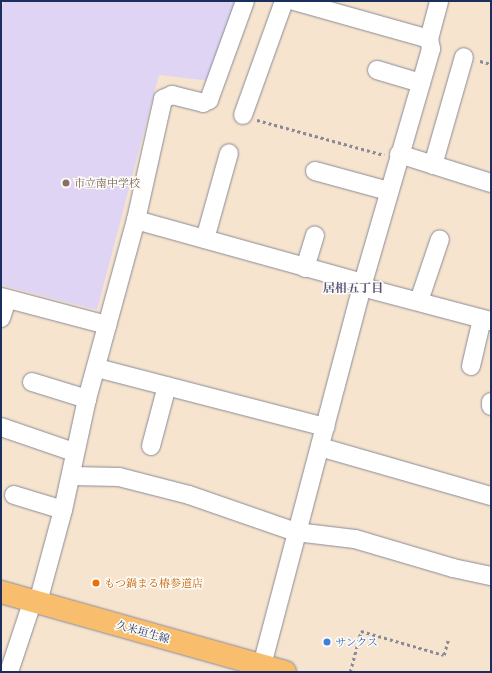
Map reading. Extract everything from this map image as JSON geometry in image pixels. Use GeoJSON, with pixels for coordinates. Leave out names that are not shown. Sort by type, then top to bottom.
{"type":"FeatureCollection","features":[{"type":"Feature","properties":{"kind":"main road","name":"久米垣生線"},"geometry":{"type":"LineString","coordinates":[[1,592],[257,667],[285,672]]}},
{"type":"Feature","properties":{"kind":"street"},"geometry":{"type":"LineString","coordinates":[[9,672],[35,601],[63,510],[71,476],[74,452],[136,220],[163,99],[172,95],[203,102],[209,100],[246,1]]}},
{"type":"Feature","properties":{"kind":"street"},"geometry":{"type":"LineString","coordinates":[[243,115],[284,1]]}},
{"type":"Feature","properties":{"kind":"street"},"geometry":{"type":"LineString","coordinates":[[294,1],[429,39]]}},
{"type":"Feature","properties":{"kind":"street"},"geometry":{"type":"LineString","coordinates":[[257,667],[320,447],[388,191],[421,83],[430,49],[429,39],[439,1]]}},
{"type":"Feature","properties":{"kind":"street"},"geometry":{"type":"LineString","coordinates":[[433,165],[464,57]]}},
{"type":"Feature","properties":{"kind":"street"},"geometry":{"type":"LineString","coordinates":[[377,70],[421,83]]}},
{"type":"Feature","properties":{"kind":"street"},"geometry":{"type":"LineString","coordinates":[[204,239],[229,153]]}},
{"type":"Feature","properties":{"kind":"street"},"geometry":{"type":"LineString","coordinates":[[398,156],[491,183]]}},
{"type":"Feature","properties":{"kind":"street"},"geometry":{"type":"LineString","coordinates":[[315,171],[388,191]]}},
{"type":"Feature","properties":{"kind":"street"},"geometry":{"type":"LineString","coordinates":[[136,220],[487,320],[471,366]]}},
{"type":"Feature","properties":{"kind":"street"},"geometry":{"type":"LineString","coordinates":[[305,268],[315,235]]}},
{"type":"Feature","properties":{"kind":"street"},"geometry":{"type":"LineString","coordinates":[[419,301],[440,239]]}},
{"type":"Feature","properties":{"kind":"street"},"geometry":{"type":"LineString","coordinates":[[1,318],[4,298],[107,325]]}},
{"type":"Feature","properties":{"kind":"street"},"geometry":{"type":"LineString","coordinates":[[97,368],[325,427]]}},
{"type":"Feature","properties":{"kind":"street"},"geometry":{"type":"LineString","coordinates":[[32,382],[87,399]]}},
{"type":"Feature","properties":{"kind":"street"},"geometry":{"type":"LineString","coordinates":[[151,446],[167,386]]}},
{"type":"Feature","properties":{"kind":"street"},"geometry":{"type":"LineString","coordinates":[[1,427],[74,452]]}},
{"type":"Feature","properties":{"kind":"street"},"geometry":{"type":"LineString","coordinates":[[320,447],[491,496]]}},
{"type":"Feature","properties":{"kind":"street"},"geometry":{"type":"LineString","coordinates":[[71,476],[119,477],[189,494],[296,532],[355,539],[453,568],[491,576]]}},
{"type":"Feature","properties":{"kind":"street"},"geometry":{"type":"LineString","coordinates":[[14,495],[63,510]]}},
{"type":"Feature","properties":{"kind":"path"},"geometry":{"type":"LineString","coordinates":[[243,115],[398,156]]}},
{"type":"Feature","properties":{"kind":"path"},"geometry":{"type":"LineString","coordinates":[[350,672],[361,631],[444,655],[448,640]]}},
{"type":"Feature","properties":{"kind":"shaded area","name":"市立南中学校"},"geometry":{"type":"Polygon","coordinates":[[[4,1],[240,1],[210,81],[159,75],[97,310],[1,285],[1,10],[4,1]]]}},
{"type":"Feature","properties":{"kind":"place","name":"市立南中学校"},"geometry":{"type":"Point","coordinates":[66,183]}},
{"type":"Feature","properties":{"kind":"place","name":"もつ鍋まる椿参道店"},"geometry":{"type":"Point","coordinates":[96,583]}},
{"type":"Feature","properties":{"kind":"place","name":"サンクス"},"geometry":{"type":"Point","coordinates":[327,642]}},
{"type":"Feature","properties":{"kind":"district","name":"居相五丁目"},"geometry":{"type":"Point","coordinates":[353,288]}}]}
